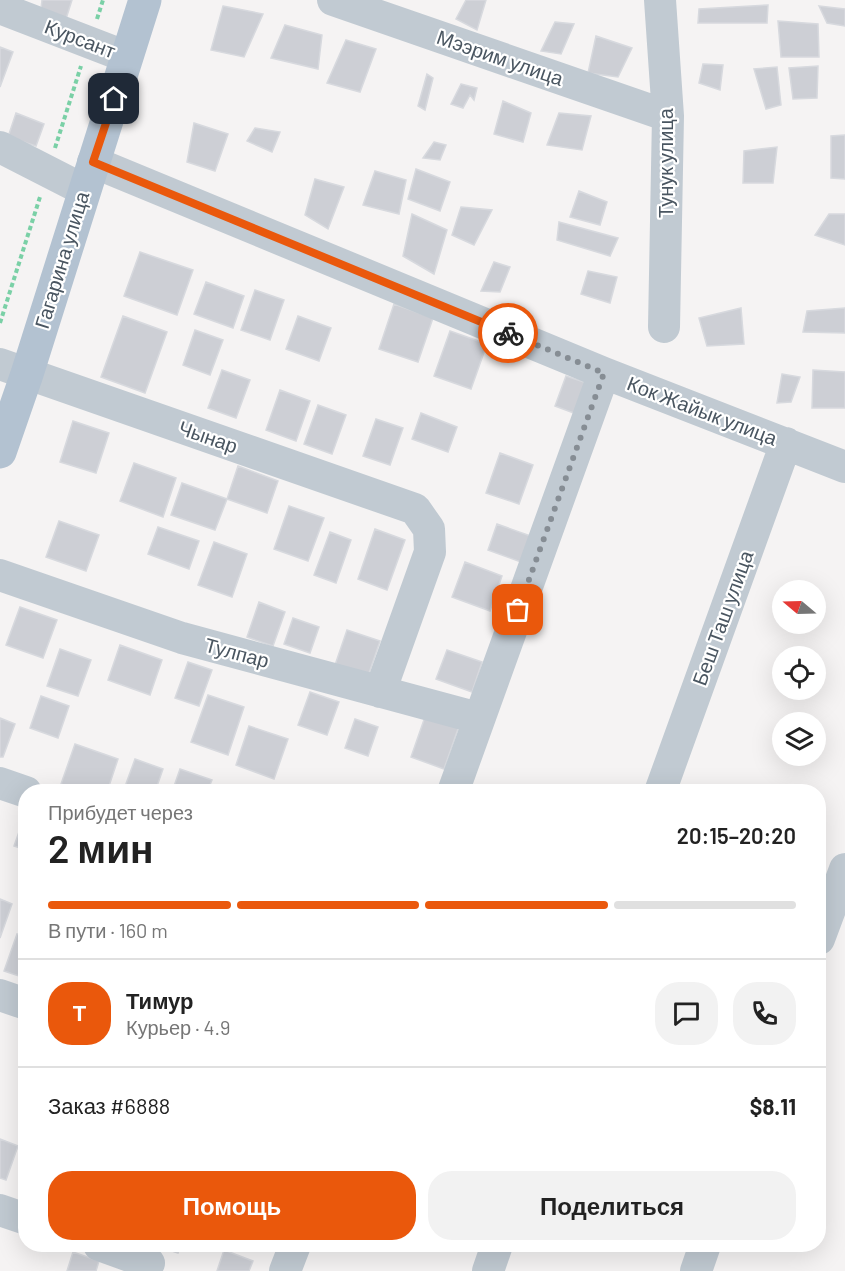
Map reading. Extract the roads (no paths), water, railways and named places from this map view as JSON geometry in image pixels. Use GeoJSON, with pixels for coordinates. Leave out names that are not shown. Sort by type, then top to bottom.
{"type":"FeatureCollection","features":[{"type":"Feature","properties":{"kind":"main road","name":"Гагарина улица"},"geometry":{"type":"LineString","coordinates":[[0,452],[13,369],[89,176],[145,0]]}},
{"type":"Feature","properties":{"kind":"street","name":"Мээрим улица"},"geometry":{"type":"LineString","coordinates":[[333,0],[668,116]]}},
{"type":"Feature","properties":{"kind":"street","name":"Тунук улица"},"geometry":{"type":"LineString","coordinates":[[660,0],[668,116],[664,327]]}},
{"type":"Feature","properties":{"kind":"street","name":"Курсант"},"geometry":{"type":"LineString","coordinates":[[0,8],[127,57]]}},
{"type":"Feature","properties":{"kind":"street","name":"Кок Жайык улица"},"geometry":{"type":"LineString","coordinates":[[0,147],[89,176],[845,467]]}},
{"type":"Feature","properties":{"kind":"street","name":"Чынар"},"geometry":{"type":"LineString","coordinates":[[13,369],[415,509],[429,529],[430,552],[380,692]]}},
{"type":"Feature","properties":{"kind":"street"},"geometry":{"type":"LineString","coordinates":[[456,784],[604,373]]}},
{"type":"Feature","properties":{"kind":"street","name":"Беш Таш улица"},"geometry":{"type":"LineString","coordinates":[[663,784],[786,443]]}},
{"type":"Feature","properties":{"kind":"street","name":"Тулпар"},"geometry":{"type":"LineString","coordinates":[[0,575],[182,638],[478,718]]}},
{"type":"Feature","properties":{"kind":"street"},"geometry":{"type":"LineString","coordinates":[[0,783],[18,789]]}},
{"type":"Feature","properties":{"kind":"street"},"geometry":{"type":"LineString","coordinates":[[826,920],[845,869]]}},
{"type":"Feature","properties":{"kind":"street"},"geometry":{"type":"LineString","coordinates":[[0,995],[18,1001]]}},
{"type":"Feature","properties":{"kind":"street"},"geometry":{"type":"LineString","coordinates":[[0,1210],[18,1216]]}},
{"type":"Feature","properties":{"kind":"street"},"geometry":{"type":"LineString","coordinates":[[118,1252],[149,1263]]}},
{"type":"Feature","properties":{"kind":"street"},"geometry":{"type":"LineString","coordinates":[[285,1271],[292,1252]]}},
{"type":"Feature","properties":{"kind":"street"},"geometry":{"type":"LineString","coordinates":[[488,1271],[495,1252]]}},
{"type":"Feature","properties":{"kind":"street"},"geometry":{"type":"LineString","coordinates":[[696,1271],[703,1252]]}}]}
